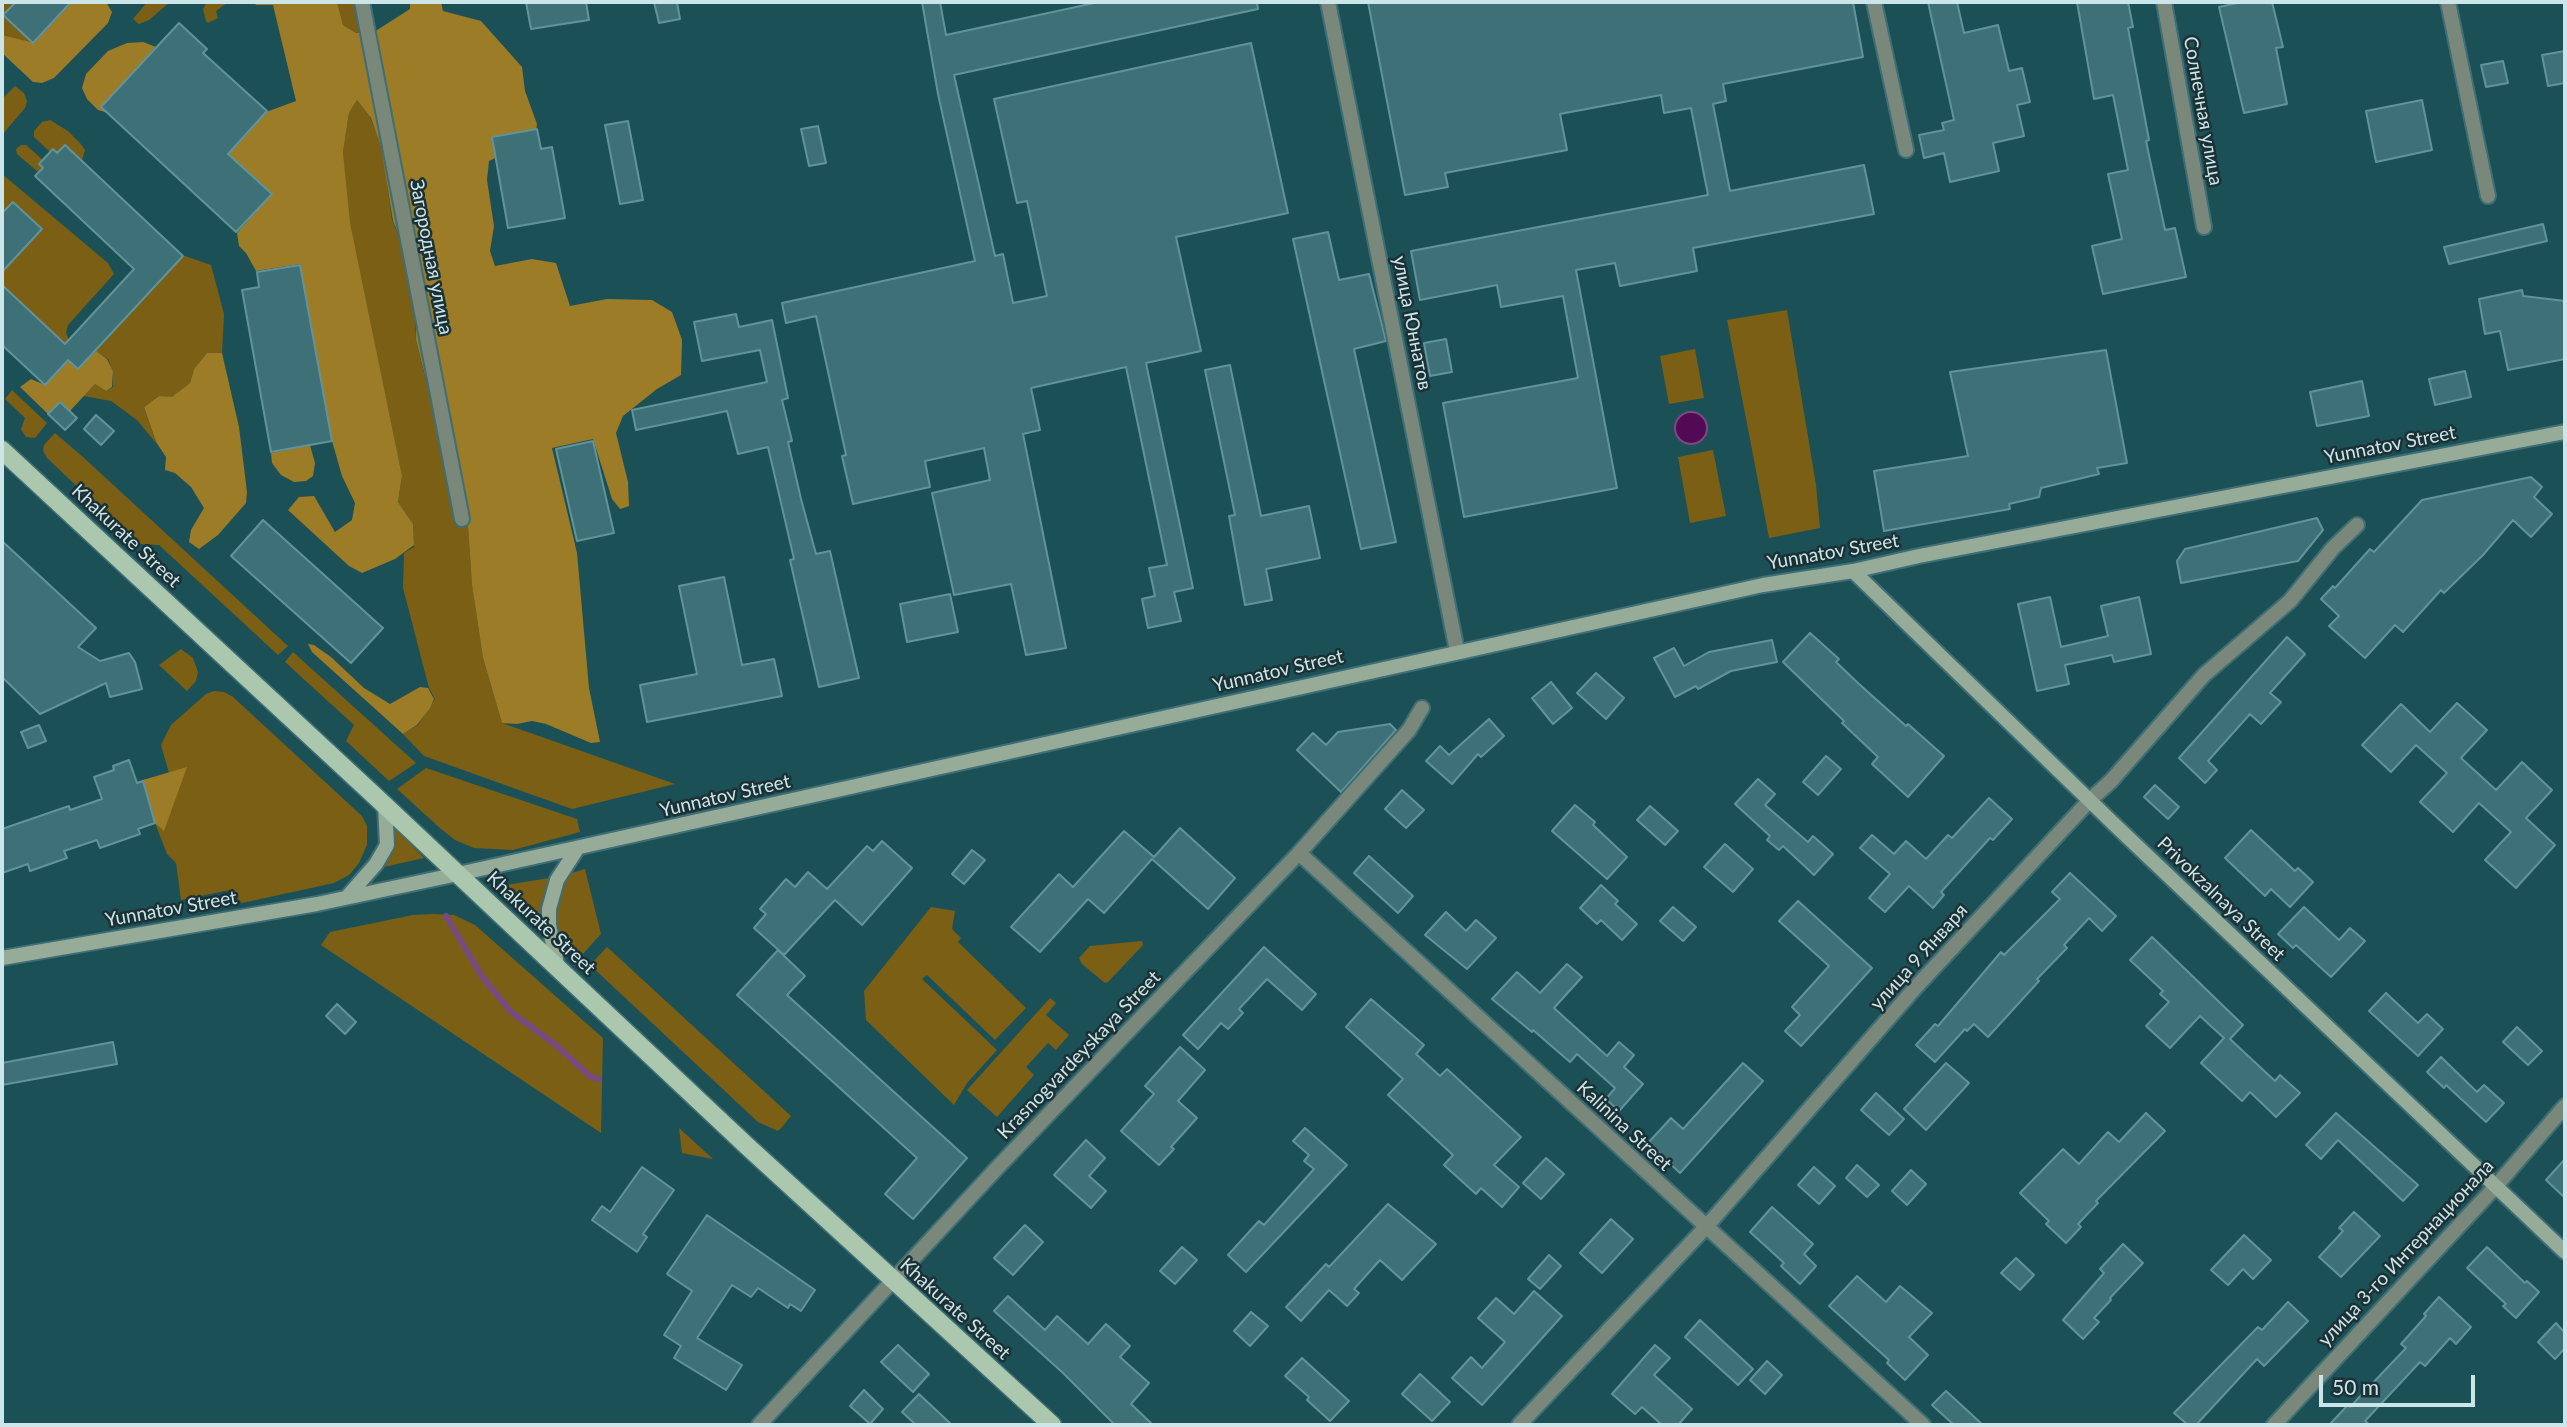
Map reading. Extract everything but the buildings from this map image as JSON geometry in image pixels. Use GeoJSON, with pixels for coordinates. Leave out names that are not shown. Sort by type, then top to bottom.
{"type":"FeatureCollection","features":[{"type":"Feature","properties":{"kind":"main road","name":"Yunnatov Street"},"geometry":{"type":"LineString","coordinates":[[2,958],[347,897],[577,849],[1763,584],[1853,571],[2565,432]]}},
{"type":"Feature","properties":{"kind":"main road","name":"Khakurate Street"},"geometry":{"type":"LineString","coordinates":[[2,450],[892,1281],[1052,1425]]}},
{"type":"Feature","properties":{"kind":"main road","name":"Privokzalnaya Street"},"geometry":{"type":"LineString","coordinates":[[1853,571],[2565,1252]]}},
{"type":"Feature","properties":{"kind":"main road"},"geometry":{"type":"LineString","coordinates":[[347,897],[376,864],[387,845],[385,805]]}},
{"type":"Feature","properties":{"kind":"main road"},"geometry":{"type":"LineString","coordinates":[[558,969],[549,925],[549,909],[557,880],[577,849]]}},
{"type":"Feature","properties":{"kind":"street","name":"Загородная улица"},"geometry":{"type":"LineString","coordinates":[[362,2],[462,519]]}},
{"type":"Feature","properties":{"kind":"street","name":"улица Юннатов"},"geometry":{"type":"LineString","coordinates":[[1328,2],[1457,651]]}},
{"type":"Feature","properties":{"kind":"street"},"geometry":{"type":"LineString","coordinates":[[1874,2],[1906,150]]}},
{"type":"Feature","properties":{"kind":"street","name":"Солнечная улица"},"geometry":{"type":"LineString","coordinates":[[2164,2],[2204,227]]}},
{"type":"Feature","properties":{"kind":"street"},"geometry":{"type":"LineString","coordinates":[[2448,2],[2488,196]]}},
{"type":"Feature","properties":{"kind":"street","name":"улица 9 Января"},"geometry":{"type":"LineString","coordinates":[[1520,1425],[1706,1227],[1916,987],[2090,800],[2111,782],[2204,675],[2290,601],[2333,548],[2357,525]]}},
{"type":"Feature","properties":{"kind":"street","name":"Krasnogvardeyskaya Street"},"geometry":{"type":"LineString","coordinates":[[759,1425],[998,1167],[1299,853],[1409,730],[1422,708]]}},
{"type":"Feature","properties":{"kind":"street","name":"Kalinina Street"},"geometry":{"type":"LineString","coordinates":[[1299,853],[1923,1425]]}},
{"type":"Feature","properties":{"kind":"street","name":"улица 3-го Интернационала"},"geometry":{"type":"LineString","coordinates":[[2274,1425],[2496,1186],[2565,1106]]}},
{"type":"Feature","properties":{"kind":"shaded area"},"geometry":{"type":"Polygon","coordinates":[[[2,2],[15,2],[3,16],[34,43],[2,35],[2,2]]]}},
{"type":"Feature","properties":{"kind":"shaded area"},"geometry":{"type":"Polygon","coordinates":[[[72,2],[106,2],[112,12],[108,23],[54,78],[42,83],[33,82],[2,53],[2,35],[34,43],[72,2]]]}},
{"type":"Feature","properties":{"kind":"shaded area"},"geometry":{"type":"Polygon","coordinates":[[[147,2],[170,2],[149,20],[139,24],[133,19],[147,2]]]}},
{"type":"Feature","properties":{"kind":"shaded area"},"geometry":{"type":"Polygon","coordinates":[[[207,2],[228,2],[216,11],[218,18],[208,23],[203,9],[207,2]]]}},
{"type":"Feature","properties":{"kind":"shaded area"},"geometry":{"type":"Polygon","coordinates":[[[254,2],[337,2],[343,25],[356,33],[374,32],[410,9],[410,2],[441,2],[443,11],[481,21],[522,67],[525,91],[537,124],[535,139],[489,161],[487,180],[494,226],[490,251],[495,266],[532,259],[556,263],[570,306],[607,299],[652,300],[672,312],[682,340],[681,375],[657,389],[623,416],[616,433],[628,482],[629,506],[620,509],[612,499],[593,439],[552,448],[577,553],[589,688],[600,742],[591,743],[532,721],[502,723],[483,658],[472,585],[468,526],[451,496],[416,340],[416,311],[422,282],[419,259],[402,242],[393,221],[381,146],[371,118],[357,100],[349,113],[343,152],[350,223],[402,476],[398,502],[413,524],[414,545],[395,559],[362,573],[349,566],[288,510],[299,497],[314,496],[335,532],[352,520],[355,503],[342,476],[332,441],[300,264],[256,271],[239,246],[237,233],[272,194],[164,95],[266,112],[296,101],[273,5],[256,5],[254,2]]]}},
{"type":"Feature","properties":{"kind":"shaded area"},"geometry":{"type":"Polygon","coordinates":[[[337,2],[355,2],[361,32],[356,33],[343,25],[337,2]]]}},
{"type":"Feature","properties":{"kind":"shaded area"},"geometry":{"type":"Polygon","coordinates":[[[143,42],[156,47],[101,107],[108,113],[98,110],[87,99],[82,88],[86,74],[108,51],[127,43],[143,42]]]}},
{"type":"Feature","properties":{"kind":"shaded area"},"geometry":{"type":"Polygon","coordinates":[[[15,86],[24,93],[27,101],[25,108],[2,135],[2,99],[15,86]]]}},
{"type":"Feature","properties":{"kind":"shaded area"},"geometry":{"type":"Polygon","coordinates":[[[357,100],[370,117],[382,146],[392,220],[402,242],[415,311],[416,341],[451,496],[468,525],[472,584],[483,658],[502,723],[675,784],[572,809],[424,756],[403,734],[418,725],[435,699],[429,688],[403,588],[404,553],[414,547],[413,524],[398,502],[402,477],[349,223],[343,152],[349,113],[357,100]]]}},
{"type":"Feature","properties":{"kind":"shaded area"},"geometry":{"type":"Polygon","coordinates":[[[50,120],[68,131],[80,143],[85,150],[82,160],[65,145],[57,153],[53,149],[50,152],[34,137],[34,131],[42,122],[50,120]]]}},
{"type":"Feature","properties":{"kind":"shaded area"},"geometry":{"type":"Polygon","coordinates":[[[26,145],[43,160],[39,164],[43,168],[38,172],[17,154],[16,149],[26,145]]]}},
{"type":"Feature","properties":{"kind":"shaded area"},"geometry":{"type":"Polygon","coordinates":[[[2,174],[108,263],[114,274],[68,325],[66,333],[69,340],[65,344],[2,285],[2,272],[42,230],[13,202],[2,213],[2,174]]]}},
{"type":"Feature","properties":{"kind":"shaded area"},"geometry":{"type":"Polygon","coordinates":[[[182,255],[211,265],[224,314],[222,353],[207,353],[194,369],[190,383],[172,398],[159,396],[144,407],[156,443],[137,420],[111,401],[84,396],[95,384],[106,391],[113,387],[113,371],[108,359],[95,351],[182,255]]]}},
{"type":"Feature","properties":{"kind":"shaded area"},"geometry":{"type":"Polygon","coordinates":[[[1787,310],[1816,485],[1820,528],[1769,538],[1727,320],[1787,310]]]}},
{"type":"Feature","properties":{"kind":"shaded area"},"geometry":{"type":"Polygon","coordinates":[[[1695,349],[1704,398],[1669,404],[1660,356],[1695,349]]]}},
{"type":"Feature","properties":{"kind":"shaded area"},"geometry":{"type":"Polygon","coordinates":[[[96,351],[107,359],[113,371],[112,387],[106,391],[95,384],[70,411],[60,401],[48,414],[20,387],[31,379],[45,385],[69,360],[79,368],[96,351]]]}},
{"type":"Feature","properties":{"kind":"shaded area"},"geometry":{"type":"Polygon","coordinates":[[[207,353],[222,353],[239,427],[247,492],[246,503],[218,535],[199,549],[189,542],[191,530],[204,508],[191,487],[175,473],[165,470],[166,457],[156,442],[144,407],[159,396],[172,397],[190,383],[194,369],[207,353]]]}},
{"type":"Feature","properties":{"kind":"shaded area"},"geometry":{"type":"Polygon","coordinates":[[[12,390],[47,423],[35,438],[26,437],[21,429],[25,418],[5,399],[12,390]]]}},
{"type":"Feature","properties":{"kind":"shaded area"},"geometry":{"type":"Polygon","coordinates":[[[1691,412],[1703,416],[1707,428],[1703,440],[1691,444],[1679,440],[1675,428],[1679,416],[1691,412]]]}},
{"type":"Feature","properties":{"kind":"shaded area"},"geometry":{"type":"Polygon","coordinates":[[[55,433],[288,646],[278,655],[159,545],[138,544],[47,458],[43,451],[44,445],[55,433]]]}},
{"type":"Feature","properties":{"kind":"shaded area"},"geometry":{"type":"Polygon","coordinates":[[[310,445],[315,463],[313,476],[306,481],[294,482],[281,475],[272,463],[271,453],[310,445]]]}},
{"type":"Feature","properties":{"kind":"shaded area"},"geometry":{"type":"Polygon","coordinates":[[[1713,450],[1726,516],[1690,523],[1678,457],[1713,450]]]}},
{"type":"Feature","properties":{"kind":"shaded area"},"geometry":{"type":"Polygon","coordinates":[[[308,644],[331,657],[364,688],[390,704],[420,687],[428,688],[434,699],[430,708],[417,725],[403,734],[312,652],[308,644]]]}},
{"type":"Feature","properties":{"kind":"shaded area"},"geometry":{"type":"Polygon","coordinates":[[[181,649],[193,658],[198,672],[196,681],[187,691],[159,665],[181,649]]]}},
{"type":"Feature","properties":{"kind":"shaded area"},"geometry":{"type":"Polygon","coordinates":[[[293,652],[416,763],[389,781],[346,741],[354,725],[285,662],[293,652]]]}},
{"type":"Feature","properties":{"kind":"shaded area"},"geometry":{"type":"Polygon","coordinates":[[[214,691],[233,697],[362,816],[367,826],[367,845],[359,863],[349,875],[334,883],[242,903],[230,890],[181,900],[176,863],[167,854],[147,802],[150,799],[143,780],[169,773],[161,745],[171,725],[206,694],[214,691]]]}},
{"type":"Feature","properties":{"kind":"shaded area"},"geometry":{"type":"Polygon","coordinates":[[[187,767],[164,831],[155,823],[143,780],[187,767]]]}},
{"type":"Feature","properties":{"kind":"shaded area"},"geometry":{"type":"Polygon","coordinates":[[[426,768],[577,819],[580,832],[513,850],[474,848],[455,840],[397,789],[426,768]]]}},
{"type":"Feature","properties":{"kind":"shaded area"},"geometry":{"type":"Polygon","coordinates":[[[395,827],[424,858],[384,867],[392,849],[395,827]]]}},
{"type":"Feature","properties":{"kind":"shaded area"},"geometry":{"type":"Polygon","coordinates":[[[585,869],[601,934],[580,957],[560,939],[554,912],[564,880],[572,873],[585,869]]]}},
{"type":"Feature","properties":{"kind":"shaded area"},"geometry":{"type":"Polygon","coordinates":[[[549,878],[540,912],[541,922],[500,886],[549,878]]]}},
{"type":"Feature","properties":{"kind":"shaded area"},"geometry":{"type":"Polygon","coordinates":[[[931,907],[955,911],[952,929],[961,938],[958,942],[1026,1008],[995,1040],[927,975],[922,979],[997,1050],[967,1083],[954,1105],[866,1020],[864,991],[931,907]]]}},
{"type":"Feature","properties":{"kind":"shaded area"},"geometry":{"type":"Polygon","coordinates":[[[413,915],[454,915],[475,925],[603,1038],[601,1133],[321,945],[330,932],[413,915]]]}},
{"type":"Feature","properties":{"kind":"shaded area"},"geometry":{"type":"Polygon","coordinates":[[[1142,941],[1143,945],[1105,983],[1082,964],[1079,958],[1090,946],[1142,941]]]}},
{"type":"Feature","properties":{"kind":"shaded area"},"geometry":{"type":"Polygon","coordinates":[[[607,947],[791,1116],[778,1131],[758,1122],[590,965],[607,947]]]}},
{"type":"Feature","properties":{"kind":"shaded area"},"geometry":{"type":"Polygon","coordinates":[[[1050,998],[1056,1003],[1046,1015],[1069,1035],[1056,1050],[1048,1043],[1026,1067],[1034,1075],[997,1117],[967,1090],[1050,998]]]}},
{"type":"Feature","properties":{"kind":"shaded area"},"geometry":{"type":"Polygon","coordinates":[[[679,1128],[713,1159],[682,1153],[679,1128]]]}},
{"type":"Feature","properties":{"kind":"waterway"},"geometry":{"type":"LineString","coordinates":[[446,916],[481,975],[510,1011],[557,1046],[591,1077],[599,1079]]}}]}
